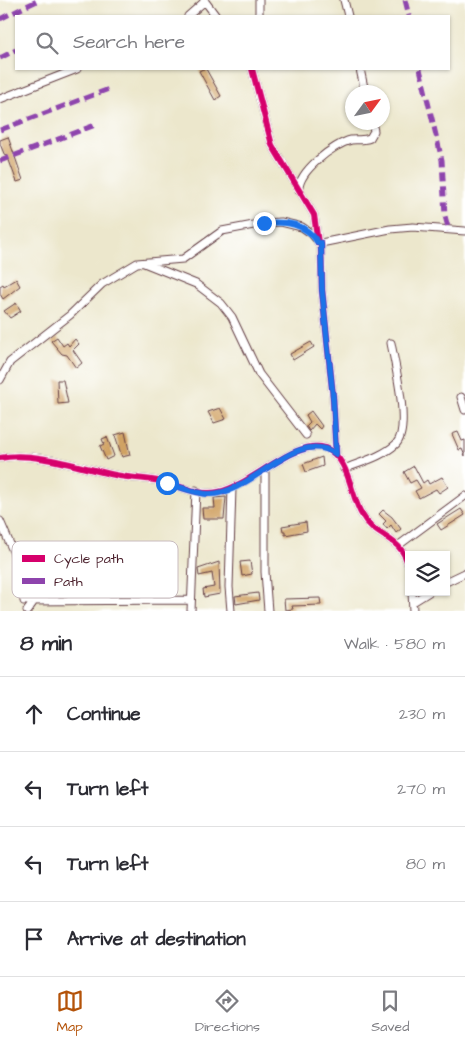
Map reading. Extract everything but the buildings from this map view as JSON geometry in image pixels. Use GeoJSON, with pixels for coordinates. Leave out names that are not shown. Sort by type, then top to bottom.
{"type":"FeatureCollection","features":[{"type":"Feature","properties":{"kind":"street"},"geometry":{"type":"LineString","coordinates":[[189,15],[205,0],[215,15]]}},
{"type":"Feature","properties":{"kind":"street"},"geometry":{"type":"LineString","coordinates":[[259,0],[259,15]]}},
{"type":"Feature","properties":{"kind":"street"},"geometry":{"type":"LineString","coordinates":[[344,0],[348,15]]}},
{"type":"Feature","properties":{"kind":"street"},"geometry":{"type":"LineString","coordinates":[[0,99],[74,70]]}},
{"type":"Feature","properties":{"kind":"street"},"geometry":{"type":"LineString","coordinates":[[360,70],[363,85]]}},
{"type":"Feature","properties":{"kind":"street"},"geometry":{"type":"LineString","coordinates":[[252,73],[258,87],[272,145],[314,215],[320,243],[322,290],[333,397],[336,454],[344,469],[356,502],[367,522],[378,532],[399,545],[405,554]]}},
{"type":"Feature","properties":{"kind":"street"},"geometry":{"type":"LineString","coordinates":[[299,191],[300,180],[306,170],[342,143],[370,138],[374,130]]}},
{"type":"Feature","properties":{"kind":"street"},"geometry":{"type":"LineString","coordinates":[[0,380],[10,362],[70,316],[102,284],[131,265],[142,262],[183,259],[222,231],[264,223],[281,222],[302,227],[320,243]]}},
{"type":"Feature","properties":{"kind":"street"},"geometry":{"type":"LineString","coordinates":[[320,243],[390,228],[465,231]]}},
{"type":"Feature","properties":{"kind":"street"},"geometry":{"type":"LineString","coordinates":[[142,262],[196,284],[221,303],[232,317],[260,374],[306,435]]}},
{"type":"Feature","properties":{"kind":"street"},"geometry":{"type":"LineString","coordinates":[[344,469],[385,453],[397,443],[401,436],[404,418],[391,343]]}},
{"type":"Feature","properties":{"kind":"street"},"geometry":{"type":"LineString","coordinates":[[461,396],[465,410]]}},
{"type":"Feature","properties":{"kind":"street"},"geometry":{"type":"LineString","coordinates":[[0,458],[18,456],[64,463],[116,476],[167,483],[207,494],[232,488],[295,452],[308,447],[319,446],[336,454]]}},
{"type":"Feature","properties":{"kind":"street"},"geometry":{"type":"LineString","coordinates":[[265,470],[268,611]]}},
{"type":"Feature","properties":{"kind":"street"},"geometry":{"type":"LineString","coordinates":[[231,611],[229,587],[232,488]]}},
{"type":"Feature","properties":{"kind":"street"},"geometry":{"type":"LineString","coordinates":[[191,611],[196,490]]}},
{"type":"Feature","properties":{"kind":"street"},"geometry":{"type":"LineString","coordinates":[[399,545],[465,496]]}},
{"type":"Feature","properties":{"kind":"street"},"geometry":{"type":"LineString","coordinates":[[0,521],[12,549]]}},
{"type":"Feature","properties":{"kind":"street"},"geometry":{"type":"LineString","coordinates":[[450,580],[465,573]]}},
{"type":"Feature","properties":{"kind":"street"},"geometry":{"type":"LineString","coordinates":[[412,596],[412,611]]}},
{"type":"Feature","properties":{"kind":"street"},"geometry":{"type":"LineString","coordinates":[[413,602],[423,596]]}},
{"type":"Feature","properties":{"kind":"street"},"geometry":{"type":"LineString","coordinates":[[23,598],[24,601],[190,600]]}},
{"type":"Feature","properties":{"kind":"street"},"geometry":{"type":"LineString","coordinates":[[27,611],[35,600]]}},
{"type":"Feature","properties":{"kind":"marked path"},"geometry":{"type":"LineString","coordinates":[[0,19],[39,0]]}},
{"type":"Feature","properties":{"kind":"marked path"},"geometry":{"type":"LineString","coordinates":[[405,0],[409,15]]}},
{"type":"Feature","properties":{"kind":"marked path"},"geometry":{"type":"LineString","coordinates":[[0,58],[15,50]]}},
{"type":"Feature","properties":{"kind":"marked path"},"geometry":{"type":"LineString","coordinates":[[420,70],[442,160],[445,216],[449,231]]}},
{"type":"Feature","properties":{"kind":"marked path"},"geometry":{"type":"LineString","coordinates":[[0,130],[109,89]]}},
{"type":"Feature","properties":{"kind":"marked path"},"geometry":{"type":"LineString","coordinates":[[0,161],[98,124]]}},
{"type":"Feature","properties":{"kind":"cycle path"},"geometry":{"type":"LineString","coordinates":[[252,70],[272,145],[314,215],[318,243],[321,243],[322,290],[333,397],[336,454]]}},
{"type":"Feature","properties":{"kind":"cycle path"},"geometry":{"type":"LineString","coordinates":[[0,458],[14,456],[43,458],[115,475],[162,481],[187,489],[213,493],[231,488],[301,450],[313,447],[325,448],[333,453],[344,467],[357,505],[367,522],[394,542],[405,556]]}},
{"type":"Feature","properties":{"kind":"route"},"geometry":{"type":"LineString","coordinates":[[167,483],[207,494],[221,492],[232,488],[295,452],[308,447],[319,446],[336,454],[333,397],[322,290],[321,243],[318,243],[312,234],[302,227],[281,222],[264,223]]}}]}
